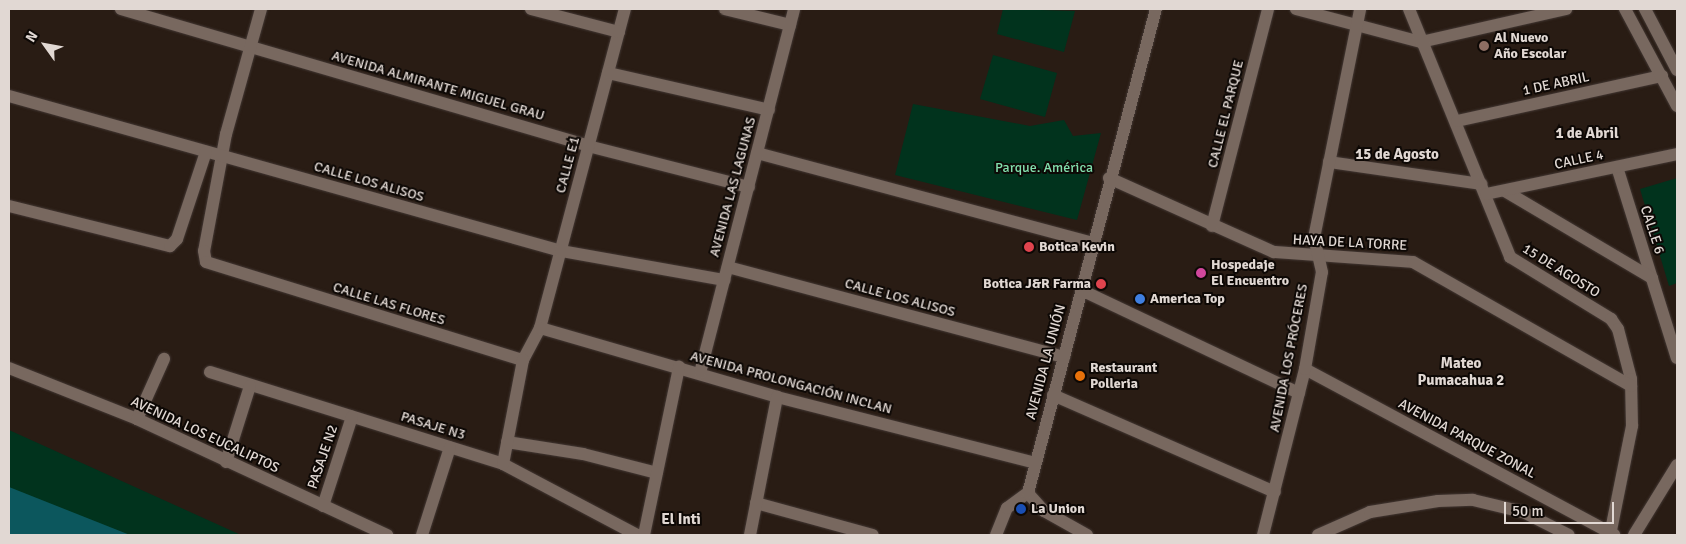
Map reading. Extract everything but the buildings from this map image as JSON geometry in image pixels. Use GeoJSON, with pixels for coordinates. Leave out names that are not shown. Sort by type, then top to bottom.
{"type":"FeatureCollection","features":[{"type":"Feature","properties":{"kind":"street","name":"AVENIDA ALMIRANTE MIGUEL GRAU"},"geometry":{"type":"LineString","coordinates":[[121,9],[588,146],[748,186]]}},
{"type":"Feature","properties":{"kind":"street"},"geometry":{"type":"LineString","coordinates":[[222,156],[261,9]]}},
{"type":"Feature","properties":{"kind":"street"},"geometry":{"type":"LineString","coordinates":[[531,9],[619,32]]}},
{"type":"Feature","properties":{"kind":"street","name":"CALLE E1"},"geometry":{"type":"LineString","coordinates":[[540,328],[625,9]]}},
{"type":"Feature","properties":{"kind":"street"},"geometry":{"type":"LineString","coordinates":[[726,9],[790,25]]}},
{"type":"Feature","properties":{"kind":"street","name":"AVENIDA LAS LAGUNAS"},"geometry":{"type":"LineString","coordinates":[[700,373],[794,9]]}},
{"type":"Feature","properties":{"kind":"street","name":"AVENIDA LA UNIÓN"},"geometry":{"type":"LineString","coordinates":[[1028,492],[1109,178],[1156,9]]}},
{"type":"Feature","properties":{"kind":"street","name":"CALLE EL PARQUE"},"geometry":{"type":"LineString","coordinates":[[1212,226],[1268,9]]}},
{"type":"Feature","properties":{"kind":"street"},"geometry":{"type":"LineString","coordinates":[[1296,9],[1356,27],[1421,42],[1566,9]]}},
{"type":"Feature","properties":{"kind":"street","name":"AVENIDA LOS PRÓCERES"},"geometry":{"type":"LineString","coordinates":[[1263,535],[1305,369],[1322,272],[1314,238],[1360,9]]}},
{"type":"Feature","properties":{"kind":"street","name":"15 DE AGOSTO"},"geometry":{"type":"LineString","coordinates":[[1409,9],[1421,42],[1457,121],[1505,248],[1517,264],[1615,323],[1631,386],[1632,426],[1611,534]]}},
{"type":"Feature","properties":{"kind":"street"},"geometry":{"type":"LineString","coordinates":[[1625,9],[1677,106]]}},
{"type":"Feature","properties":{"kind":"street"},"geometry":{"type":"LineString","coordinates":[[1645,9],[1677,70]]}},
{"type":"Feature","properties":{"kind":"street"},"geometry":{"type":"LineString","coordinates":[[608,73],[769,110]]}},
{"type":"Feature","properties":{"kind":"street","name":"1 DE ABRIL"},"geometry":{"type":"LineString","coordinates":[[1457,121],[1662,76]]}},
{"type":"Feature","properties":{"kind":"street","name":"CALLE LOS ALISOS"},"geometry":{"type":"LineString","coordinates":[[9,96],[561,251],[724,280]]}},
{"type":"Feature","properties":{"kind":"street"},"geometry":{"type":"LineString","coordinates":[[9,206],[170,246],[177,240],[206,152]]}},
{"type":"Feature","properties":{"kind":"street"},"geometry":{"type":"LineString","coordinates":[[757,153],[1093,243]]}},
{"type":"Feature","properties":{"kind":"street","name":"CALLE 4"},"geometry":{"type":"LineString","coordinates":[[1329,162],[1505,191],[1677,154]]}},
{"type":"Feature","properties":{"kind":"street","name":"CALLE LAS FLORES"},"geometry":{"type":"LineString","coordinates":[[222,156],[204,252],[211,266],[523,360]]}},
{"type":"Feature","properties":{"kind":"street","name":"CALLE 6"},"geometry":{"type":"LineString","coordinates":[[1617,167],[1677,358]]}},
{"type":"Feature","properties":{"kind":"street","name":"HAYA DE LA TORRE"},"geometry":{"type":"LineString","coordinates":[[1109,178],[1212,226],[1274,252],[1413,262],[1631,386]]}},
{"type":"Feature","properties":{"kind":"street"},"geometry":{"type":"LineString","coordinates":[[1505,191],[1652,278]]}},
{"type":"Feature","properties":{"kind":"street","name":"CALLE LOS ALISOS"},"geometry":{"type":"LineString","coordinates":[[728,267],[1064,357]]}},
{"type":"Feature","properties":{"kind":"street"},"geometry":{"type":"LineString","coordinates":[[1081,290],[1299,393]]}},
{"type":"Feature","properties":{"kind":"street"},"geometry":{"type":"LineString","coordinates":[[503,464],[523,360],[540,328]]}},
{"type":"Feature","properties":{"kind":"street","name":"AVENIDA PROLONGACIÓN INCLAN"},"geometry":{"type":"LineString","coordinates":[[540,328],[700,373],[777,397],[1035,463]]}},
{"type":"Feature","properties":{"kind":"street"},"geometry":{"type":"LineString","coordinates":[[137,419],[164,359]]}},
{"type":"Feature","properties":{"kind":"street"},"geometry":{"type":"LineString","coordinates":[[644,535],[679,367]]}},
{"type":"Feature","properties":{"kind":"street","name":"AVENIDA LOS EUCALIPTOS"},"geometry":{"type":"LineString","coordinates":[[9,368],[137,419],[226,462],[387,535]]}},
{"type":"Feature","properties":{"kind":"street","name":"AVENIDA PARQUE ZONAL"},"geometry":{"type":"LineString","coordinates":[[1305,369],[1611,534]]}},
{"type":"Feature","properties":{"kind":"street","name":"PASAJE N3"},"geometry":{"type":"LineString","coordinates":[[210,372],[503,464],[637,535]]}},
{"type":"Feature","properties":{"kind":"street"},"geometry":{"type":"LineString","coordinates":[[226,462],[250,386]]}},
{"type":"Feature","properties":{"kind":"street"},"geometry":{"type":"LineString","coordinates":[[1053,395],[1275,492]]}},
{"type":"Feature","properties":{"kind":"street"},"geometry":{"type":"LineString","coordinates":[[750,535],[777,397]]}},
{"type":"Feature","properties":{"kind":"street","name":"PASAJE N2"},"geometry":{"type":"LineString","coordinates":[[323,506],[352,418]]}},
{"type":"Feature","properties":{"kind":"street"},"geometry":{"type":"LineString","coordinates":[[507,442],[583,454],[657,473]]}},
{"type":"Feature","properties":{"kind":"street"},"geometry":{"type":"LineString","coordinates":[[422,535],[450,447]]}},
{"type":"Feature","properties":{"kind":"street"},"geometry":{"type":"LineString","coordinates":[[1634,535],[1677,465]]}},
{"type":"Feature","properties":{"kind":"street"},"geometry":{"type":"LineString","coordinates":[[996,535],[1007,508],[1028,492],[1044,512],[1087,535]]}},
{"type":"Feature","properties":{"kind":"street"},"geometry":{"type":"LineString","coordinates":[[1318,535],[1370,512],[1464,500],[1523,512],[1569,535]]}},
{"type":"Feature","properties":{"kind":"street"},"geometry":{"type":"LineString","coordinates":[[756,503],[873,535]]}},
{"type":"Feature","properties":{"kind":"green space"},"geometry":{"type":"Polygon","coordinates":[[[1003,9],[1075,11],[1064,52],[997,34],[1003,9]]]}},
{"type":"Feature","properties":{"kind":"green space"},"geometry":{"type":"Polygon","coordinates":[[[993,55],[1057,73],[1045,117],[980,99],[993,55]]]}},
{"type":"Feature","properties":{"kind":"green space","name":"Parque. América"},"geometry":{"type":"Polygon","coordinates":[[[913,104],[1030,126],[1064,120],[1073,136],[1101,133],[1077,220],[895,175],[913,104]]]}},
{"type":"Feature","properties":{"kind":"green space"},"geometry":{"type":"Polygon","coordinates":[[[1677,178],[1677,283],[1669,286],[1640,189],[1677,178]]]}},
{"type":"Feature","properties":{"kind":"green space"},"geometry":{"type":"Polygon","coordinates":[[[9,430],[241,535],[9,535],[9,430]]]}},
{"type":"Feature","properties":{"kind":"water"},"geometry":{"type":"Polygon","coordinates":[[[9,487],[130,535],[9,535],[9,487]]]}},
{"type":"Feature","properties":{"kind":"place","name":"Al Nuevo Año Escolar"},"geometry":{"type":"Point","coordinates":[1484,46]}},
{"type":"Feature","properties":{"kind":"place","name":"Botica Kevin"},"geometry":{"type":"Point","coordinates":[1029,247]}},
{"type":"Feature","properties":{"kind":"place","name":"Hospedaje El Encuentro"},"geometry":{"type":"Point","coordinates":[1201,273]}},
{"type":"Feature","properties":{"kind":"place","name":"Botica J&R Farma"},"geometry":{"type":"Point","coordinates":[1101,284]}},
{"type":"Feature","properties":{"kind":"place","name":"America Top"},"geometry":{"type":"Point","coordinates":[1140,299]}},
{"type":"Feature","properties":{"kind":"place","name":"Restaurant Polleria"},"geometry":{"type":"Point","coordinates":[1080,376]}},
{"type":"Feature","properties":{"kind":"place","name":"La Union"},"geometry":{"type":"Point","coordinates":[1021,509]}},
{"type":"Feature","properties":{"kind":"district","name":"1 de Abril"},"geometry":{"type":"Point","coordinates":[1587,134]}},
{"type":"Feature","properties":{"kind":"district","name":"15 de Agosto"},"geometry":{"type":"Point","coordinates":[1397,155]}},
{"type":"Feature","properties":{"kind":"district","name":"Mateo Pumacahua 2"},"geometry":{"type":"Point","coordinates":[1461,372]}},
{"type":"Feature","properties":{"kind":"district","name":"El Inti"},"geometry":{"type":"Point","coordinates":[681,520]}}]}
